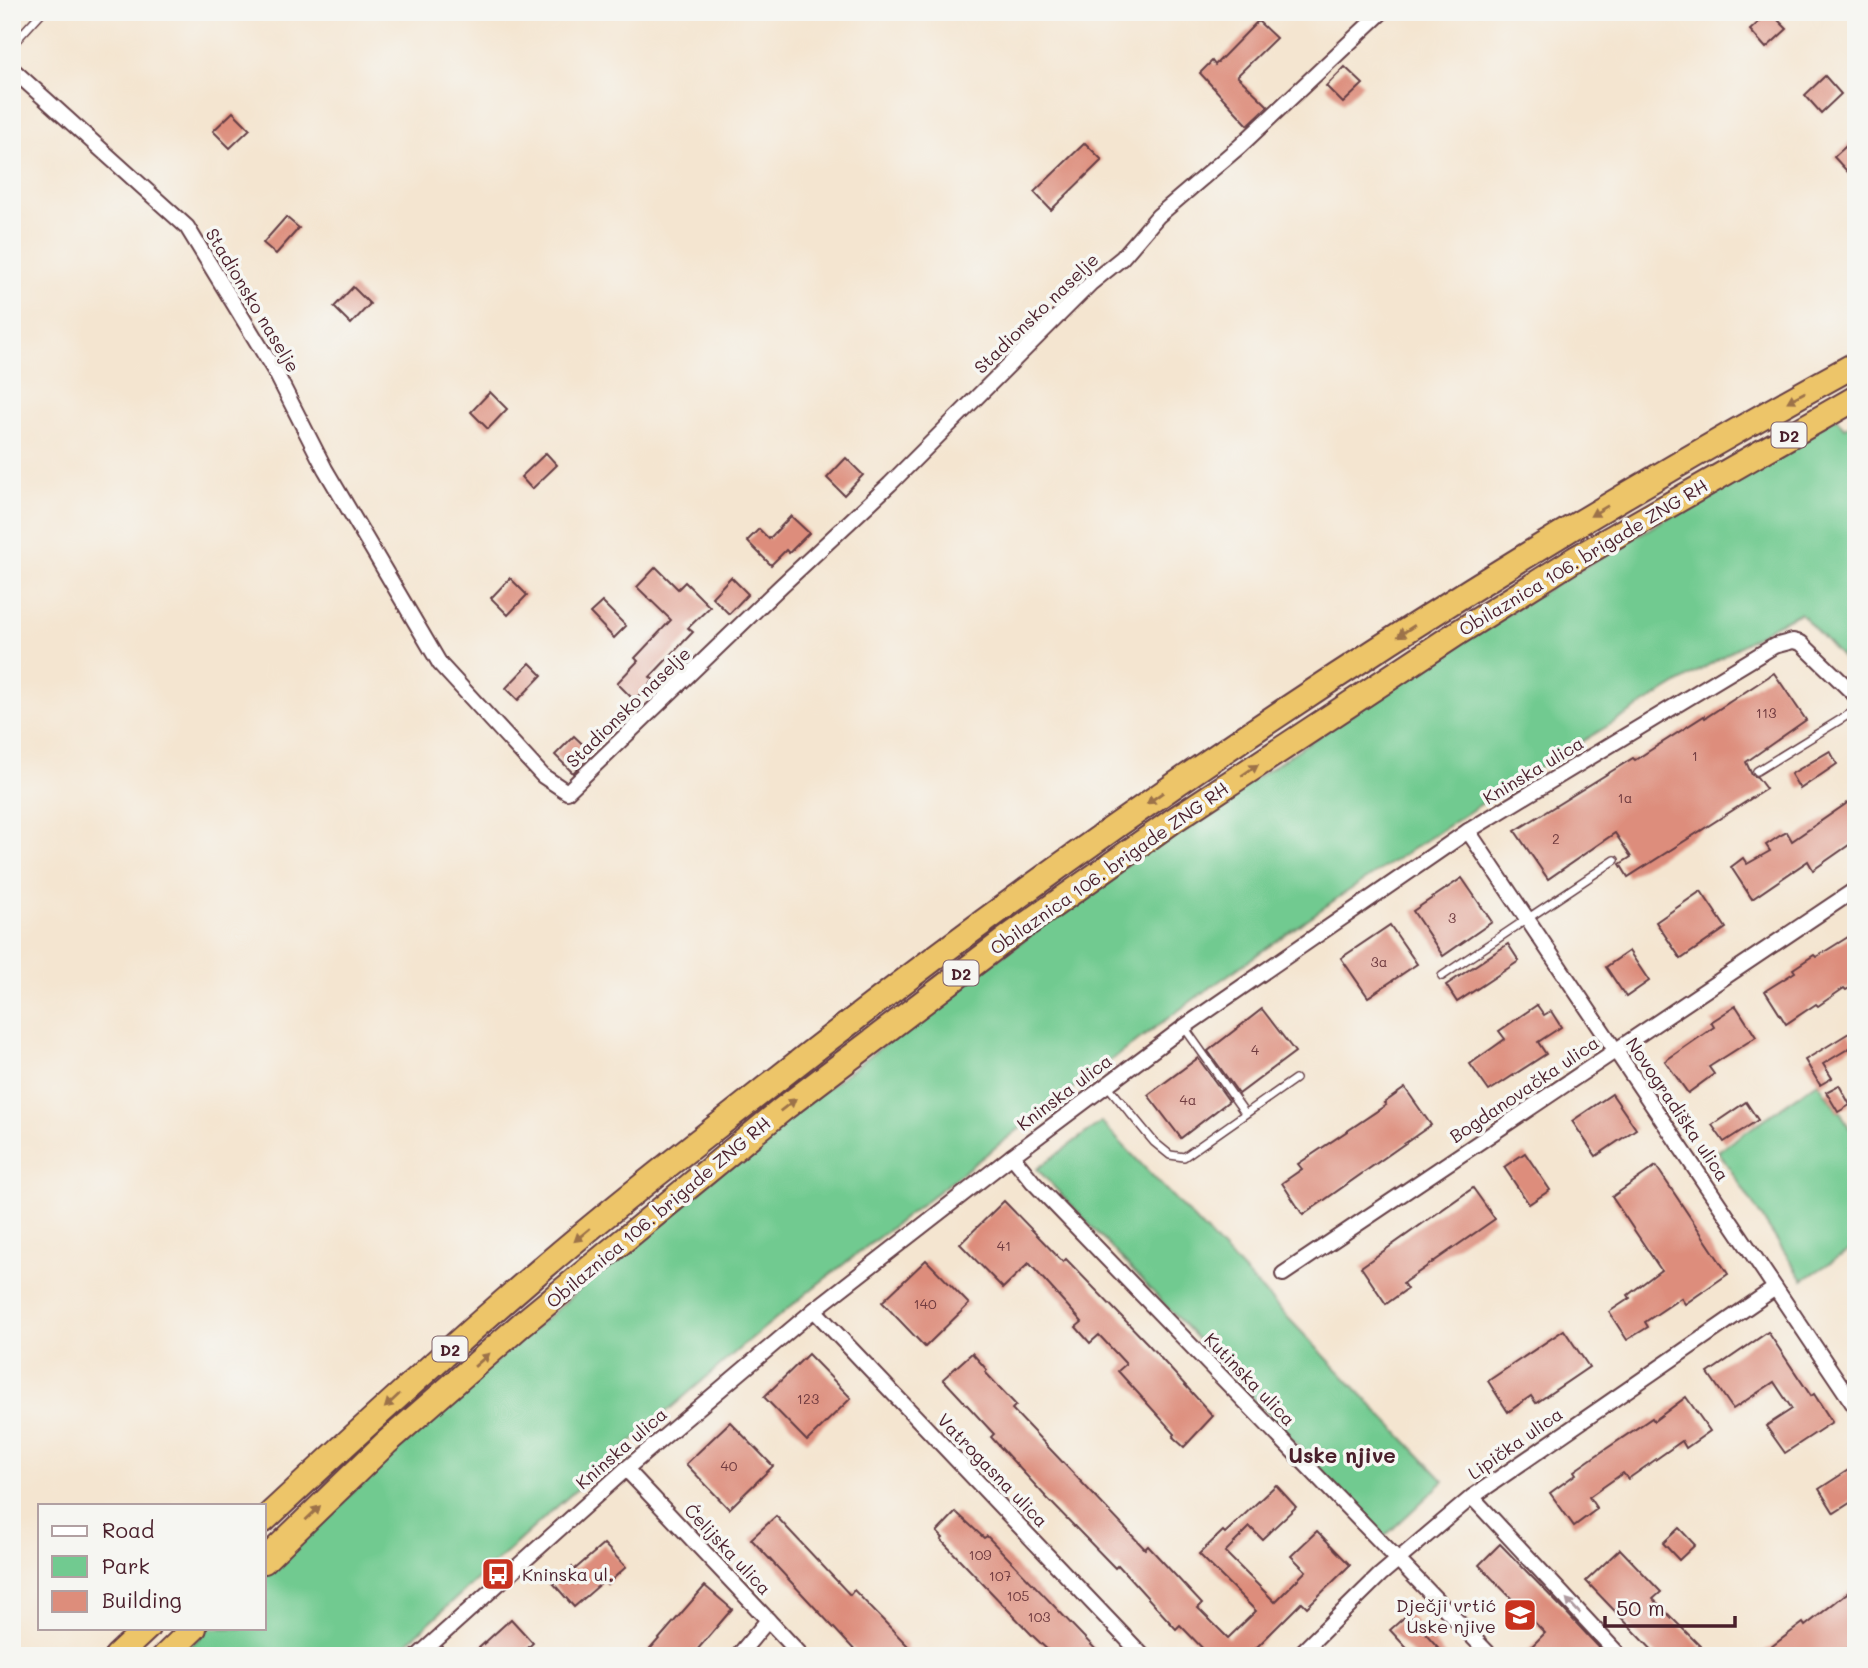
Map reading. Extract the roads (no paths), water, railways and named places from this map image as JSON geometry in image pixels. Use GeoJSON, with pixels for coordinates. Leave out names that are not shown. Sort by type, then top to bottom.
{"type":"FeatureCollection","features":[{"type":"Feature","properties":{"kind":"highway","name":"Obilaznica 106. brigade ZNG RH"},"geometry":{"type":"LineString","coordinates":[[266,1518],[433,1364],[635,1192],[880,997],[1078,851],[1262,725],[1452,601],[1689,458],[1856,364]]}},
{"type":"Feature","properties":{"kind":"highway","name":"Obilaznica 106. brigade ZNG RH"},"geometry":{"type":"LineString","coordinates":[[266,1558],[386,1444],[523,1324],[783,1109],[1013,934],[1174,820],[1456,634],[1574,559],[1856,398]]}},
{"type":"Feature","properties":{"kind":"highway"},"geometry":{"type":"LineString","coordinates":[[117,1656],[145,1630]]}},
{"type":"Feature","properties":{"kind":"highway"},"geometry":{"type":"LineString","coordinates":[[165,1656],[192,1630]]}},
{"type":"Feature","properties":{"kind":"street","name":"Stadionsko naselje"},"geometry":{"type":"LineString","coordinates":[[12,69],[187,227],[276,373],[325,469],[440,664],[543,776],[567,792],[890,484],[1091,283],[1122,258],[1158,216],[1240,146],[1382,12]]}},
{"type":"Feature","properties":{"kind":"street","name":"Kninska ulica"},"geometry":{"type":"LineString","coordinates":[[418,1656],[626,1469],[814,1310],[1184,1027],[1468,831],[1774,646],[1793,641],[1809,649],[1856,696]]}},
{"type":"Feature","properties":{"kind":"street","name":"Novogradiška ulica"},"geometry":{"type":"LineString","coordinates":[[1468,831],[1855,1407]]}},
{"type":"Feature","properties":{"kind":"street","name":"Bogdanovačka ulica"},"geometry":{"type":"LineString","coordinates":[[1283,1273],[1856,889]]}},
{"type":"Feature","properties":{"kind":"street","name":"Kutinska ulica"},"geometry":{"type":"LineString","coordinates":[[1012,1156],[1033,1182],[1491,1656]]}},
{"type":"Feature","properties":{"kind":"street","name":"Lipička ulica"},"geometry":{"type":"LineString","coordinates":[[1298,1656],[1397,1560],[1472,1497],[1775,1287]]}},
{"type":"Feature","properties":{"kind":"street","name":"Vatrogasna ulica"},"geometry":{"type":"LineString","coordinates":[[814,1310],[1143,1656]]}},
{"type":"Feature","properties":{"kind":"street","name":"Ćelijska ulica"},"geometry":{"type":"LineString","coordinates":[[626,1469],[802,1656]]}},
{"type":"Feature","properties":{"kind":"street"},"geometry":{"type":"LineString","coordinates":[[1472,1497],[1620,1656]]}},
{"type":"Feature","properties":{"kind":"street"},"geometry":{"type":"LineString","coordinates":[[738,1656],[768,1620]]}},
{"type":"Feature","properties":{"kind":"lane"},"geometry":{"type":"LineString","coordinates":[[12,45],[41,12]]}},
{"type":"Feature","properties":{"kind":"lane"},"geometry":{"type":"LineString","coordinates":[[1757,771],[1856,710]]}},
{"type":"Feature","properties":{"kind":"lane"},"geometry":{"type":"LineString","coordinates":[[1442,976],[1615,860]]}},
{"type":"Feature","properties":{"kind":"lane"},"geometry":{"type":"LineString","coordinates":[[1184,1027],[1245,1113]]}},
{"type":"Feature","properties":{"kind":"lane"},"geometry":{"type":"LineString","coordinates":[[1107,1084],[1154,1142],[1170,1155],[1184,1157],[1296,1079]]}},
{"type":"Feature","properties":{"kind":"place","name":"Kninska ul."},"geometry":{"type":"Point","coordinates":[498,1574]}},
{"type":"Feature","properties":{"kind":"place","name":"Dječji vrtić Uske njive"},"geometry":{"type":"Point","coordinates":[1520,1615]}},
{"type":"Feature","properties":{"kind":"district","name":"Uske njive"},"geometry":{"type":"Point","coordinates":[1342,1454]}}]}
